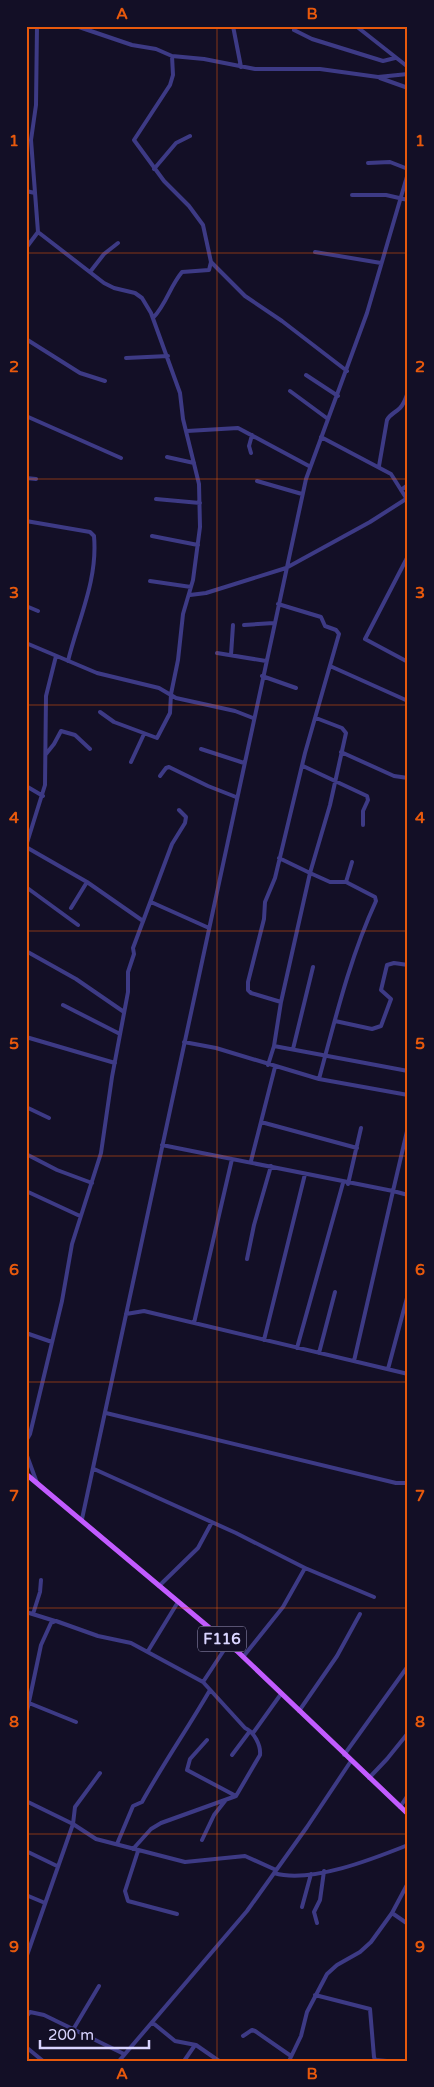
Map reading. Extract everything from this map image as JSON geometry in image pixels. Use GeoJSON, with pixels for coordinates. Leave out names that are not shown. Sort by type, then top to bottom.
{"type":"FeatureCollection","features":[{"type":"Feature","properties":{"kind":"main road","name":"F116"},"geometry":{"type":"LineString","coordinates":[[26,1475],[82,1519],[243,1657],[408,1814]]}},
{"type":"Feature","properties":{"kind":"street"},"geometry":{"type":"LineString","coordinates":[[26,248],[38,232],[31,140],[36,105],[38,26]]}},
{"type":"Feature","properties":{"kind":"street"},"geometry":{"type":"LineString","coordinates":[[76,26],[132,45],[156,49],[172,56],[204,59],[255,69],[320,69],[378,77],[408,88]]}},
{"type":"Feature","properties":{"kind":"street"},"geometry":{"type":"LineString","coordinates":[[233,26],[241,67]]}},
{"type":"Feature","properties":{"kind":"street"},"geometry":{"type":"LineString","coordinates":[[356,26],[408,67]]}},
{"type":"Feature","properties":{"kind":"street"},"geometry":{"type":"LineString","coordinates":[[294,30],[312,39],[383,61],[395,58]]}},
{"type":"Feature","properties":{"kind":"street"},"geometry":{"type":"LineString","coordinates":[[153,318],[164,307],[170,290],[182,272],[209,270],[211,262],[203,225],[189,206],[154,169],[134,140],[170,85],[172,56]]}},
{"type":"Feature","properties":{"kind":"street"},"geometry":{"type":"LineString","coordinates":[[378,77],[408,74]]}},
{"type":"Feature","properties":{"kind":"street"},"geometry":{"type":"LineString","coordinates":[[154,169],[176,143],[190,136]]}},
{"type":"Feature","properties":{"kind":"street"},"geometry":{"type":"LineString","coordinates":[[82,1519],[302,494],[309,466],[347,371],[408,171],[390,162],[368,163]]}},
{"type":"Feature","properties":{"kind":"street"},"geometry":{"type":"LineString","coordinates":[[26,191],[35,193]]}},
{"type":"Feature","properties":{"kind":"street"},"geometry":{"type":"LineString","coordinates":[[352,195],[386,195],[408,200]]}},
{"type":"Feature","properties":{"kind":"street"},"geometry":{"type":"LineString","coordinates":[[38,232],[114,288],[135,293],[142,298],[153,318],[180,393],[200,503],[198,545],[190,595],[183,614],[170,713],[160,737],[144,734],[109,719],[100,712]]}},
{"type":"Feature","properties":{"kind":"street"},"geometry":{"type":"LineString","coordinates":[[90,272],[104,254],[118,243]]}},
{"type":"Feature","properties":{"kind":"street"},"geometry":{"type":"LineString","coordinates":[[316,252],[381,262]]}},
{"type":"Feature","properties":{"kind":"street"},"geometry":{"type":"LineString","coordinates":[[211,262],[245,296],[282,321],[347,371]]}},
{"type":"Feature","properties":{"kind":"street"},"geometry":{"type":"LineString","coordinates":[[26,339],[80,373],[106,381]]}},
{"type":"Feature","properties":{"kind":"street"},"geometry":{"type":"LineString","coordinates":[[126,358],[168,356]]}},
{"type":"Feature","properties":{"kind":"street"},"geometry":{"type":"LineString","coordinates":[[306,375],[338,396]]}},
{"type":"Feature","properties":{"kind":"street"},"geometry":{"type":"LineString","coordinates":[[290,391],[328,419]]}},
{"type":"Feature","properties":{"kind":"street"},"geometry":{"type":"LineString","coordinates":[[379,466],[387,420],[403,404],[408,392]]}},
{"type":"Feature","properties":{"kind":"street"},"geometry":{"type":"LineString","coordinates":[[26,416],[121,458]]}},
{"type":"Feature","properties":{"kind":"street"},"geometry":{"type":"LineString","coordinates":[[187,431],[238,428],[309,466]]}},
{"type":"Feature","properties":{"kind":"street"},"geometry":{"type":"LineString","coordinates":[[251,454],[249,443],[252,435]]}},
{"type":"Feature","properties":{"kind":"street"},"geometry":{"type":"LineString","coordinates":[[190,595],[206,593],[286,568],[407,500],[391,474],[321,437]]}},
{"type":"Feature","properties":{"kind":"street"},"geometry":{"type":"LineString","coordinates":[[167,457],[194,463]]}},
{"type":"Feature","properties":{"kind":"street"},"geometry":{"type":"LineString","coordinates":[[26,478],[36,479]]}},
{"type":"Feature","properties":{"kind":"street"},"geometry":{"type":"LineString","coordinates":[[257,481],[302,494]]}},
{"type":"Feature","properties":{"kind":"street"},"geometry":{"type":"LineString","coordinates":[[400,490],[408,485]]}},
{"type":"Feature","properties":{"kind":"street"},"geometry":{"type":"LineString","coordinates":[[156,499],[200,503]]}},
{"type":"Feature","properties":{"kind":"street"},"geometry":{"type":"LineString","coordinates":[[26,521],[90,532],[94,536],[94,564],[82,616],[68,661]]}},
{"type":"Feature","properties":{"kind":"street"},"geometry":{"type":"LineString","coordinates":[[152,536],[198,545]]}},
{"type":"Feature","properties":{"kind":"street"},"geometry":{"type":"LineString","coordinates":[[408,556],[365,639],[408,662]]}},
{"type":"Feature","properties":{"kind":"street"},"geometry":{"type":"LineString","coordinates":[[150,581],[191,587]]}},
{"type":"Feature","properties":{"kind":"street"},"geometry":{"type":"LineString","coordinates":[[278,604],[321,617],[326,626],[339,632],[305,753],[274,882],[265,902],[264,919],[248,987],[251,992],[280,1002]]}},
{"type":"Feature","properties":{"kind":"street"},"geometry":{"type":"LineString","coordinates":[[26,606],[38,611]]}},
{"type":"Feature","properties":{"kind":"street"},"geometry":{"type":"LineString","coordinates":[[244,625],[274,623]]}},
{"type":"Feature","properties":{"kind":"street"},"geometry":{"type":"LineString","coordinates":[[231,656],[233,625]]}},
{"type":"Feature","properties":{"kind":"street"},"geometry":{"type":"LineString","coordinates":[[26,643],[112,678],[159,688],[176,698],[235,711],[253,718]]}},
{"type":"Feature","properties":{"kind":"street"},"geometry":{"type":"LineString","coordinates":[[217,653],[266,662]]}},
{"type":"Feature","properties":{"kind":"street"},"geometry":{"type":"LineString","coordinates":[[56,656],[46,696],[45,785],[26,847],[87,882],[143,921]]}},
{"type":"Feature","properties":{"kind":"street"},"geometry":{"type":"LineString","coordinates":[[330,666],[408,701]]}},
{"type":"Feature","properties":{"kind":"street"},"geometry":{"type":"LineString","coordinates":[[262,676],[296,688]]}},
{"type":"Feature","properties":{"kind":"street"},"geometry":{"type":"LineString","coordinates":[[268,1065],[274,1046],[280,1002],[310,873],[326,822],[346,733],[342,728],[316,718]]}},
{"type":"Feature","properties":{"kind":"street"},"geometry":{"type":"LineString","coordinates":[[46,754],[61,731],[75,735],[90,748]]}},
{"type":"Feature","properties":{"kind":"street"},"geometry":{"type":"LineString","coordinates":[[131,762],[144,734]]}},
{"type":"Feature","properties":{"kind":"street"},"geometry":{"type":"LineString","coordinates":[[201,749],[244,763]]}},
{"type":"Feature","properties":{"kind":"street"},"geometry":{"type":"LineString","coordinates":[[341,752],[394,776],[408,778]]}},
{"type":"Feature","properties":{"kind":"street"},"geometry":{"type":"LineString","coordinates":[[303,766],[367,796],[368,800],[363,811],[363,825]]}},
{"type":"Feature","properties":{"kind":"street"},"geometry":{"type":"LineString","coordinates":[[160,776],[166,768],[170,767],[208,786],[236,797]]}},
{"type":"Feature","properties":{"kind":"street"},"geometry":{"type":"LineString","coordinates":[[26,786],[43,796]]}},
{"type":"Feature","properties":{"kind":"street"},"geometry":{"type":"LineString","coordinates":[[26,1441],[30,1434],[52,1342],[72,1244],[92,1184],[104,1139],[133,948],[172,844],[185,823],[184,814],[179,810]]}},
{"type":"Feature","properties":{"kind":"street"},"geometry":{"type":"LineString","coordinates":[[279,858],[330,882],[346,882],[375,897],[376,901],[362,934],[319,1079]]}},
{"type":"Feature","properties":{"kind":"street"},"geometry":{"type":"LineString","coordinates":[[346,882],[352,862]]}},
{"type":"Feature","properties":{"kind":"street"},"geometry":{"type":"LineString","coordinates":[[71,908],[87,882]]}},
{"type":"Feature","properties":{"kind":"street"},"geometry":{"type":"LineString","coordinates":[[26,887],[78,925]]}},
{"type":"Feature","properties":{"kind":"street"},"geometry":{"type":"LineString","coordinates":[[151,902],[209,928]]}},
{"type":"Feature","properties":{"kind":"street"},"geometry":{"type":"LineString","coordinates":[[26,951],[76,979],[124,1012]]}},
{"type":"Feature","properties":{"kind":"street"},"geometry":{"type":"LineString","coordinates":[[335,1020],[372,1029],[381,1026],[391,999],[381,990],[388,965],[394,963],[408,965]]}},
{"type":"Feature","properties":{"kind":"street"},"geometry":{"type":"LineString","coordinates":[[293,1049],[313,967]]}},
{"type":"Feature","properties":{"kind":"street"},"geometry":{"type":"LineString","coordinates":[[63,1005],[120,1034]]}},
{"type":"Feature","properties":{"kind":"street"},"geometry":{"type":"LineString","coordinates":[[26,1037],[115,1063]]}},
{"type":"Feature","properties":{"kind":"street"},"geometry":{"type":"LineString","coordinates":[[184,1042],[216,1048],[319,1079],[408,1095]]}},
{"type":"Feature","properties":{"kind":"street"},"geometry":{"type":"LineString","coordinates":[[274,1046],[408,1071]]}},
{"type":"Feature","properties":{"kind":"street"},"geometry":{"type":"LineString","coordinates":[[251,1161],[275,1067]]}},
{"type":"Feature","properties":{"kind":"street"},"geometry":{"type":"LineString","coordinates":[[26,1107],[49,1118]]}},
{"type":"Feature","properties":{"kind":"street"},"geometry":{"type":"LineString","coordinates":[[261,1122],[357,1148]]}},
{"type":"Feature","properties":{"kind":"street"},"geometry":{"type":"LineString","coordinates":[[354,1361],[408,1127]]}},
{"type":"Feature","properties":{"kind":"street"},"geometry":{"type":"LineString","coordinates":[[297,1348],[362,1128]]}},
{"type":"Feature","properties":{"kind":"street"},"geometry":{"type":"LineString","coordinates":[[162,1144],[408,1195]]}},
{"type":"Feature","properties":{"kind":"street"},"geometry":{"type":"LineString","coordinates":[[26,1154],[57,1170],[92,1184]]}},
{"type":"Feature","properties":{"kind":"street"},"geometry":{"type":"LineString","coordinates":[[194,1323],[232,1159]]}},
{"type":"Feature","properties":{"kind":"street"},"geometry":{"type":"LineString","coordinates":[[247,1259],[254,1225],[271,1166]]}},
{"type":"Feature","properties":{"kind":"street"},"geometry":{"type":"LineString","coordinates":[[264,1340],[305,1174]]}},
{"type":"Feature","properties":{"kind":"street"},"geometry":{"type":"LineString","coordinates":[[26,1191],[80,1216]]}},
{"type":"Feature","properties":{"kind":"street"},"geometry":{"type":"LineString","coordinates":[[320,1353],[335,1292]]}},
{"type":"Feature","properties":{"kind":"street"},"geometry":{"type":"LineString","coordinates":[[388,1369],[408,1294]]}},
{"type":"Feature","properties":{"kind":"street"},"geometry":{"type":"LineString","coordinates":[[126,1314],[144,1311],[408,1374]]}},
{"type":"Feature","properties":{"kind":"street"},"geometry":{"type":"LineString","coordinates":[[26,1333],[52,1342]]}},
{"type":"Feature","properties":{"kind":"street"},"geometry":{"type":"LineString","coordinates":[[106,1413],[396,1483],[408,1483]]}},
{"type":"Feature","properties":{"kind":"street"},"geometry":{"type":"LineString","coordinates":[[26,1453],[37,1482]]}},
{"type":"Feature","properties":{"kind":"street"},"geometry":{"type":"LineString","coordinates":[[94,1469],[212,1522],[305,1568],[374,1597]]}},
{"type":"Feature","properties":{"kind":"street"},"geometry":{"type":"LineString","coordinates":[[160,1586],[198,1548],[212,1522]]}},
{"type":"Feature","properties":{"kind":"street"},"geometry":{"type":"LineString","coordinates":[[243,1657],[283,1607],[305,1568]]}},
{"type":"Feature","properties":{"kind":"street"},"geometry":{"type":"LineString","coordinates":[[33,1614],[40,1592],[41,1580]]}},
{"type":"Feature","properties":{"kind":"street"},"geometry":{"type":"LineString","coordinates":[[148,1652],[178,1602]]}},
{"type":"Feature","properties":{"kind":"street"},"geometry":{"type":"LineString","coordinates":[[26,1612],[98,1636],[122,1640],[203,1682],[245,1728],[251,1732],[260,1748],[260,1755],[236,1796],[161,1823],[151,1829],[136,1850],[125,1891],[128,1901],[177,1914]]}},
{"type":"Feature","properties":{"kind":"street"},"geometry":{"type":"LineString","coordinates":[[299,1711],[337,1656],[360,1614]]}},
{"type":"Feature","properties":{"kind":"street"},"geometry":{"type":"LineString","coordinates":[[26,1716],[41,1645],[51,1623],[56,1621]]}},
{"type":"Feature","properties":{"kind":"street"},"geometry":{"type":"LineString","coordinates":[[203,1682],[228,1644]]}},
{"type":"Feature","properties":{"kind":"street"},"geometry":{"type":"LineString","coordinates":[[344,1755],[408,1666]]}},
{"type":"Feature","properties":{"kind":"street"},"geometry":{"type":"LineString","coordinates":[[117,1844],[133,1806],[142,1802],[165,1760],[180,1740],[210,1690]]}},
{"type":"Feature","properties":{"kind":"street"},"geometry":{"type":"LineString","coordinates":[[232,1755],[281,1694]]}},
{"type":"Feature","properties":{"kind":"street"},"geometry":{"type":"LineString","coordinates":[[29,1703],[76,1722]]}},
{"type":"Feature","properties":{"kind":"street"},"geometry":{"type":"LineString","coordinates":[[369,1778],[408,1733]]}},
{"type":"Feature","properties":{"kind":"street"},"geometry":{"type":"LineString","coordinates":[[207,1740],[190,1759],[187,1770],[236,1796]]}},
{"type":"Feature","properties":{"kind":"street"},"geometry":{"type":"LineString","coordinates":[[119,2061],[247,1911],[351,1761]]}},
{"type":"Feature","properties":{"kind":"street"},"geometry":{"type":"LineString","coordinates":[[26,1958],[73,1824],[75,1807],[100,1773]]}},
{"type":"Feature","properties":{"kind":"street"},"geometry":{"type":"LineString","coordinates":[[400,1807],[408,1795]]}},
{"type":"Feature","properties":{"kind":"street"},"geometry":{"type":"LineString","coordinates":[[26,1801],[73,1824],[96,1839],[185,1862],[244,1856],[287,1876],[324,1871],[376,1857],[408,1845]]}},
{"type":"Feature","properties":{"kind":"street"},"geometry":{"type":"LineString","coordinates":[[202,1840],[214,1815],[225,1801]]}},
{"type":"Feature","properties":{"kind":"street"},"geometry":{"type":"LineString","coordinates":[[26,1851],[57,1866]]}},
{"type":"Feature","properties":{"kind":"street"},"geometry":{"type":"LineString","coordinates":[[317,1923],[314,1912],[320,1900],[324,1871]]}},
{"type":"Feature","properties":{"kind":"street"},"geometry":{"type":"LineString","coordinates":[[302,1907],[312,1874]]}},
{"type":"Feature","properties":{"kind":"street"},"geometry":{"type":"LineString","coordinates":[[243,2036],[252,2030],[255,2031],[290,2058],[301,2036],[307,2012],[332,1968],[360,1952],[371,1942],[392,1913],[408,1883]]}},
{"type":"Feature","properties":{"kind":"street"},"geometry":{"type":"LineString","coordinates":[[26,1895],[45,1903]]}},
{"type":"Feature","properties":{"kind":"street"},"geometry":{"type":"LineString","coordinates":[[392,1913],[408,1924]]}},
{"type":"Feature","properties":{"kind":"street"},"geometry":{"type":"LineString","coordinates":[[74,2028],[99,1986]]}},
{"type":"Feature","properties":{"kind":"street"},"geometry":{"type":"LineString","coordinates":[[315,1995],[370,2010],[375,2060],[387,2061]]}},
{"type":"Feature","properties":{"kind":"street"},"geometry":{"type":"LineString","coordinates":[[26,2017],[30,2012],[38,2014],[74,2028],[124,2054]]}},
{"type":"Feature","properties":{"kind":"street"},"geometry":{"type":"LineString","coordinates":[[153,2023],[175,2041],[194,2045],[219,2061]]}},
{"type":"Feature","properties":{"kind":"street"},"geometry":{"type":"LineString","coordinates":[[184,2061],[194,2045]]}},
{"type":"Feature","properties":{"kind":"street"},"geometry":{"type":"LineString","coordinates":[[26,2048],[43,2061]]}}]}
